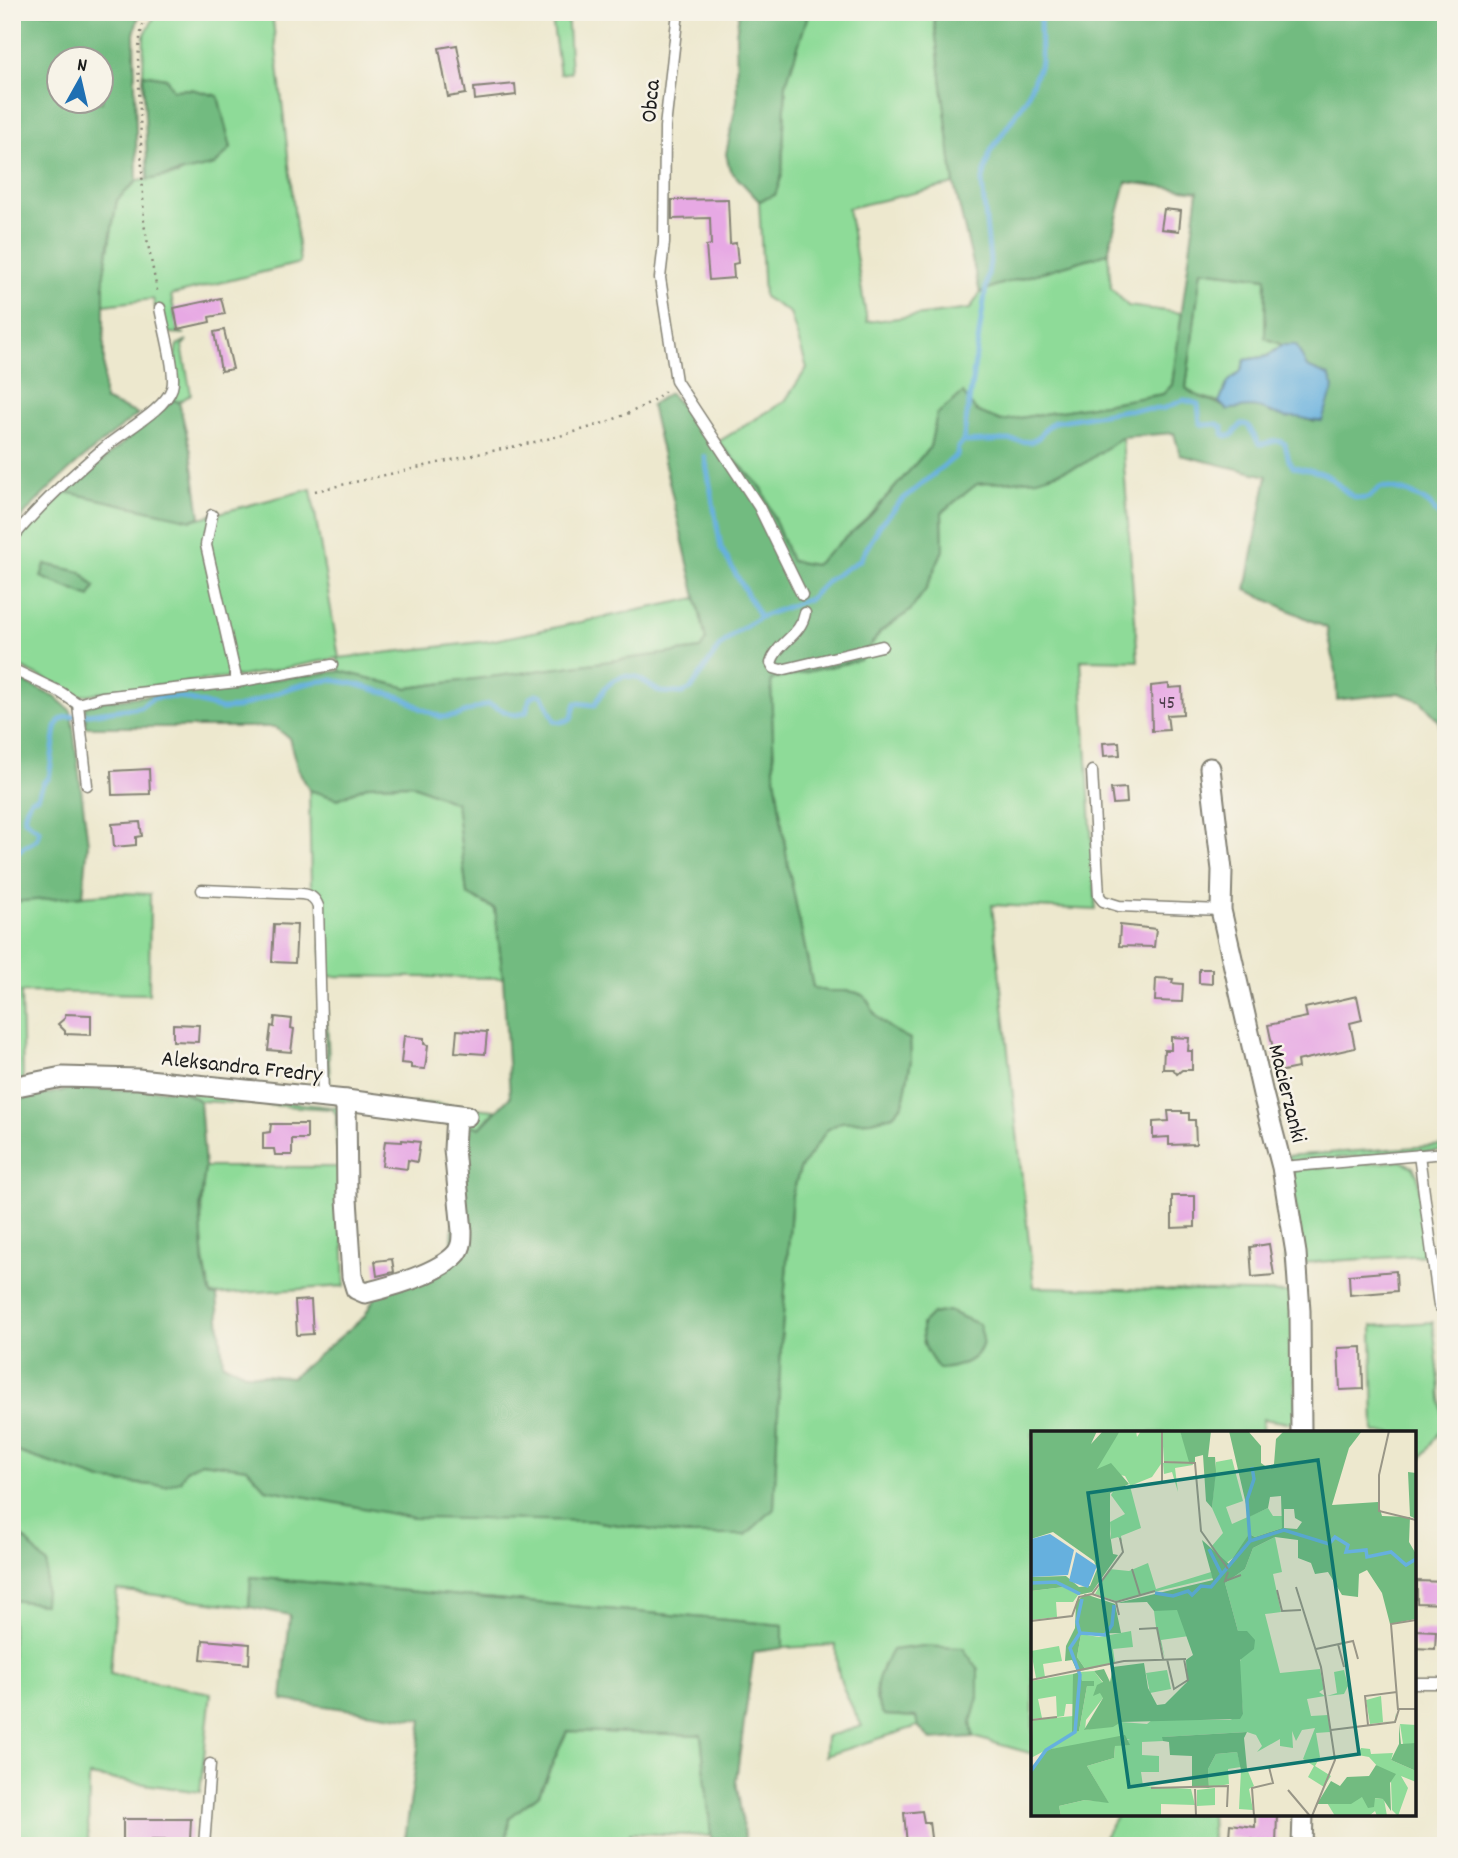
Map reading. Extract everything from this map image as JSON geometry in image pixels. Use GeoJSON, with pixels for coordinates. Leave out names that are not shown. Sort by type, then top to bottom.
{"type":"FeatureCollection","features":[{"type":"Feature","properties":{"kind":"street","name":"Macierzanki"},"geometry":{"type":"LineString","coordinates":[[1210,768],[1222,870],[1221,910],[1262,1094],[1282,1167],[1299,1281],[1301,1431]]}},
{"type":"Feature","properties":{"kind":"street","name":"Aleksandra Fredry"},"geometry":{"type":"LineString","coordinates":[[12,1087],[77,1076],[346,1100],[461,1116],[454,1149],[462,1231],[462,1243],[458,1251],[434,1269],[365,1293],[356,1289],[352,1276],[347,1199],[346,1100]]}},
{"type":"Feature","properties":{"kind":"street"},"geometry":{"type":"LineString","coordinates":[[1302,1846],[1303,1816]]}},
{"type":"Feature","properties":{"kind":"lane","name":"Obca"},"geometry":{"type":"LineString","coordinates":[[676,381],[660,278],[664,243],[665,127],[678,12]]}},
{"type":"Feature","properties":{"kind":"lane"},"geometry":{"type":"LineString","coordinates":[[12,539],[32,514],[105,446],[167,399],[174,380],[160,308]]}},
{"type":"Feature","properties":{"kind":"lane"},"geometry":{"type":"LineString","coordinates":[[676,381],[759,508],[802,595]]}},
{"type":"Feature","properties":{"kind":"lane"},"geometry":{"type":"LineString","coordinates":[[212,515],[205,545],[237,682]]}},
{"type":"Feature","properties":{"kind":"lane"},"geometry":{"type":"LineString","coordinates":[[805,613],[798,631],[773,655],[771,663],[774,668],[781,670],[882,646]]}},
{"type":"Feature","properties":{"kind":"lane"},"geometry":{"type":"LineString","coordinates":[[78,708],[102,697],[237,682],[332,665]]}},
{"type":"Feature","properties":{"kind":"lane"},"geometry":{"type":"LineString","coordinates":[[12,669],[60,692],[78,708],[87,785]]}},
{"type":"Feature","properties":{"kind":"lane"},"geometry":{"type":"LineString","coordinates":[[1092,771],[1099,896],[1104,901],[1119,906],[1221,910]]}},
{"type":"Feature","properties":{"kind":"lane"},"geometry":{"type":"LineString","coordinates":[[202,890],[302,894],[310,895],[316,900],[323,1098]]}},
{"type":"Feature","properties":{"kind":"lane"},"geometry":{"type":"LineString","coordinates":[[1282,1167],[1446,1153]]}},
{"type":"Feature","properties":{"kind":"lane"},"geometry":{"type":"LineString","coordinates":[[1419,1155],[1439,1307]]}},
{"type":"Feature","properties":{"kind":"lane"},"geometry":{"type":"LineString","coordinates":[[1416,1683],[1446,1683]]}},
{"type":"Feature","properties":{"kind":"lane"},"geometry":{"type":"LineString","coordinates":[[204,1846],[210,1764]]}},
{"type":"Feature","properties":{"kind":"path"},"geometry":{"type":"LineString","coordinates":[[150,12],[140,32],[138,59],[144,224],[160,308]]}},
{"type":"Feature","properties":{"kind":"path"},"geometry":{"type":"LineString","coordinates":[[315,491],[606,422],[649,402],[676,381]]}},
{"type":"Feature","properties":{"kind":"green space"},"geometry":{"type":"Polygon","coordinates":[[[12,12],[143,12],[134,34],[137,181],[117,200],[104,273],[104,400],[138,414],[88,454],[12,529],[12,12]]]}},
{"type":"Feature","properties":{"kind":"green space"},"geometry":{"type":"Polygon","coordinates":[[[157,12],[272,12],[300,263],[171,295],[178,331],[185,334],[170,333],[162,306],[155,307],[153,299],[104,305],[104,273],[117,200],[137,181],[178,175],[231,148],[218,96],[191,89],[172,90],[166,78],[143,74],[144,36],[157,12]]]}},
{"type":"Feature","properties":{"kind":"green space"},"geometry":{"type":"Polygon","coordinates":[[[551,12],[567,12],[571,72],[560,74],[551,12]]]}},
{"type":"Feature","properties":{"kind":"green space"},"geometry":{"type":"Polygon","coordinates":[[[739,12],[809,12],[786,84],[782,175],[775,195],[759,201],[730,170],[726,154],[737,100],[736,35],[739,12]]]}},
{"type":"Feature","properties":{"kind":"green space"},"geometry":{"type":"Polygon","coordinates":[[[809,12],[933,12],[954,184],[848,208],[867,322],[970,309],[980,293],[995,286],[1108,253],[1111,288],[1128,306],[1182,313],[1172,385],[1163,394],[1001,421],[976,411],[963,394],[937,414],[930,447],[870,516],[815,565],[791,561],[762,488],[718,442],[785,401],[807,368],[790,313],[764,297],[759,201],[775,195],[782,175],[786,84],[809,12]]]}},
{"type":"Feature","properties":{"kind":"green space"},"geometry":{"type":"Polygon","coordinates":[[[933,12],[1446,12],[1446,762],[1439,721],[1421,701],[1399,693],[1337,700],[1336,672],[1327,628],[1246,590],[1267,476],[1180,455],[1174,433],[1122,437],[1082,465],[1037,479],[977,484],[942,512],[943,550],[926,589],[910,611],[881,631],[860,660],[771,680],[774,769],[788,866],[813,987],[825,991],[856,992],[864,997],[882,1022],[910,1039],[911,1060],[903,1104],[893,1115],[872,1121],[841,1122],[827,1130],[800,1169],[792,1195],[781,1344],[774,1509],[746,1535],[687,1535],[592,1521],[413,1518],[266,1489],[247,1468],[201,1462],[186,1470],[180,1481],[166,1486],[105,1481],[12,1450],[12,1101],[72,1089],[180,1090],[200,1101],[205,1167],[200,1208],[204,1266],[211,1295],[217,1296],[223,1363],[247,1374],[292,1377],[364,1317],[377,1293],[451,1262],[457,1148],[466,1123],[480,1128],[510,1097],[503,978],[495,909],[467,894],[456,803],[411,784],[369,785],[338,799],[309,790],[297,767],[289,738],[275,727],[86,727],[85,707],[103,701],[340,671],[408,688],[700,649],[706,640],[651,405],[669,393],[762,488],[791,561],[815,565],[870,516],[930,447],[937,414],[963,393],[976,411],[1001,421],[1163,394],[1172,385],[1198,191],[1126,182],[1108,253],[995,286],[980,293],[954,184],[933,12]],[[1201,270],[1186,388],[1227,410],[1248,406],[1265,408],[1271,413],[1295,415],[1314,422],[1329,376],[1307,367],[1296,345],[1282,345],[1265,338],[1266,278],[1201,270]]]}},
{"type":"Feature","properties":{"kind":"green space"},"geometry":{"type":"Polygon","coordinates":[[[143,74],[166,78],[173,90],[191,89],[218,96],[231,148],[215,165],[148,180],[143,74]]]}},
{"type":"Feature","properties":{"kind":"green space"},"geometry":{"type":"Polygon","coordinates":[[[1201,270],[1266,278],[1265,337],[1282,345],[1268,356],[1245,360],[1241,371],[1228,382],[1219,402],[1192,394],[1186,388],[1201,270]]]}},
{"type":"Feature","properties":{"kind":"green space"},"geometry":{"type":"Polygon","coordinates":[[[187,340],[182,346],[191,394],[179,402],[173,400],[176,352],[177,345],[187,340]]]}},
{"type":"Feature","properties":{"kind":"green space"},"geometry":{"type":"Polygon","coordinates":[[[173,400],[179,402],[191,452],[200,517],[192,520],[66,492],[173,400]]]}},
{"type":"Feature","properties":{"kind":"green space"},"geometry":{"type":"Polygon","coordinates":[[[1122,437],[1138,661],[1081,660],[1096,910],[992,905],[1034,1287],[1290,1293],[1285,1256],[1291,1254],[1296,1424],[1263,1419],[1262,1431],[1031,1431],[1031,1753],[973,1737],[971,1722],[978,1697],[883,1665],[876,1696],[884,1715],[916,1717],[918,1726],[825,1756],[826,1737],[862,1726],[840,1678],[836,1645],[783,1648],[783,1625],[251,1577],[249,1607],[117,1590],[110,1674],[211,1693],[200,1792],[89,1776],[88,1846],[12,1846],[12,1600],[43,1604],[21,1534],[12,1533],[12,1450],[105,1481],[166,1486],[201,1462],[247,1468],[266,1489],[592,1521],[687,1535],[774,1509],[781,1344],[792,1195],[800,1169],[827,1130],[841,1122],[872,1121],[893,1115],[903,1104],[911,1060],[910,1039],[882,1022],[864,997],[856,992],[825,991],[813,987],[788,866],[774,769],[771,680],[860,660],[881,631],[910,611],[926,589],[943,550],[942,512],[977,484],[1037,479],[1082,465],[1122,437]]]}},
{"type":"Feature","properties":{"kind":"green space"},"geometry":{"type":"Polygon","coordinates":[[[311,489],[339,658],[490,641],[697,598],[706,641],[700,649],[408,688],[340,671],[338,658],[243,676],[80,696],[12,663],[12,548],[37,517],[66,492],[192,520],[311,489]],[[45,565],[41,577],[90,596],[95,587],[45,565]]]}},
{"type":"Feature","properties":{"kind":"green space"},"geometry":{"type":"Polygon","coordinates":[[[45,564],[81,572],[95,587],[90,597],[41,577],[45,564]]]}},
{"type":"Feature","properties":{"kind":"green space"},"geometry":{"type":"Polygon","coordinates":[[[12,676],[55,697],[71,711],[88,843],[83,896],[12,902],[12,676]]]}},
{"type":"Feature","properties":{"kind":"green space"},"geometry":{"type":"Polygon","coordinates":[[[411,784],[456,803],[467,894],[495,909],[503,978],[325,976],[330,1085],[337,1093],[331,1092],[327,1086],[321,905],[320,898],[311,889],[309,790],[338,799],[369,785],[411,784]]]}},
{"type":"Feature","properties":{"kind":"green space"},"geometry":{"type":"Polygon","coordinates":[[[118,893],[150,894],[149,994],[21,992],[23,1081],[12,1082],[12,902],[118,893]]]}},
{"type":"Feature","properties":{"kind":"green space"},"geometry":{"type":"Polygon","coordinates":[[[180,1090],[339,1108],[337,1148],[336,1114],[332,1109],[200,1101],[180,1090]]]}},
{"type":"Feature","properties":{"kind":"green space"},"geometry":{"type":"Polygon","coordinates":[[[412,1102],[495,1110],[480,1128],[412,1102]]]}},
{"type":"Feature","properties":{"kind":"green space"},"geometry":{"type":"Polygon","coordinates":[[[1446,1145],[1446,1150],[1292,1161],[1286,1156],[1446,1145]]]}},
{"type":"Feature","properties":{"kind":"green space"},"geometry":{"type":"Polygon","coordinates":[[[1401,1161],[1413,1167],[1418,1177],[1426,1255],[1301,1263],[1292,1173],[1296,1169],[1401,1161]]]}},
{"type":"Feature","properties":{"kind":"green space"},"geometry":{"type":"Polygon","coordinates":[[[205,1167],[341,1167],[345,1286],[211,1295],[202,1231],[205,1167]]]}},
{"type":"Feature","properties":{"kind":"green space"},"geometry":{"type":"Polygon","coordinates":[[[948,1311],[979,1324],[983,1341],[972,1359],[960,1365],[939,1369],[926,1348],[922,1324],[932,1314],[948,1311]]]}},
{"type":"Feature","properties":{"kind":"green space"},"geometry":{"type":"Polygon","coordinates":[[[1433,1322],[1444,1426],[1416,1466],[1416,1431],[1374,1431],[1372,1326],[1433,1322]]]}},
{"type":"Feature","properties":{"kind":"green space"},"geometry":{"type":"Polygon","coordinates":[[[12,1533],[20,1534],[47,1564],[44,1604],[12,1600],[12,1533]]]}},
{"type":"Feature","properties":{"kind":"green space"},"geometry":{"type":"Polygon","coordinates":[[[251,1577],[783,1625],[783,1648],[754,1652],[736,1780],[746,1846],[712,1846],[701,1735],[567,1731],[539,1794],[509,1818],[506,1846],[404,1846],[422,1720],[282,1700],[290,1615],[249,1607],[251,1577]]]}},
{"type":"Feature","properties":{"kind":"green space"},"geometry":{"type":"Polygon","coordinates":[[[922,1646],[963,1648],[978,1669],[978,1697],[971,1722],[973,1737],[931,1740],[918,1726],[916,1717],[884,1715],[879,1707],[877,1682],[892,1650],[922,1646]]]}},
{"type":"Feature","properties":{"kind":"green space"},"geometry":{"type":"Polygon","coordinates":[[[567,1731],[701,1735],[712,1836],[630,1833],[629,1846],[506,1846],[509,1818],[539,1794],[567,1731]]]}},
{"type":"Feature","properties":{"kind":"green space"},"geometry":{"type":"Polygon","coordinates":[[[1116,1816],[1211,1816],[1212,1843],[1209,1846],[1115,1846],[1104,1837],[1116,1816]]]}},
{"type":"Feature","properties":{"kind":"water"},"geometry":{"type":"Polygon","coordinates":[[[1282,345],[1296,345],[1307,367],[1329,376],[1334,387],[1322,421],[1287,418],[1252,407],[1227,410],[1219,402],[1228,382],[1241,371],[1245,360],[1268,356],[1282,345]]]}},
{"type":"Feature","properties":{"kind":"building"},"geometry":{"type":"Polygon","coordinates":[[[457,45],[466,94],[448,97],[439,48],[457,45]]]}},
{"type":"Feature","properties":{"kind":"building"},"geometry":{"type":"Polygon","coordinates":[[[515,84],[516,95],[475,100],[474,88],[515,84]]]}},
{"type":"Feature","properties":{"kind":"building"},"geometry":{"type":"Polygon","coordinates":[[[728,199],[730,244],[736,243],[738,263],[733,264],[734,278],[709,280],[706,246],[711,245],[710,218],[672,219],[672,200],[728,199]]]}},
{"type":"Feature","properties":{"kind":"building"},"geometry":{"type":"Polygon","coordinates":[[[1164,209],[1181,211],[1179,231],[1161,229],[1164,209]]]}},
{"type":"Feature","properties":{"kind":"building"},"geometry":{"type":"Polygon","coordinates":[[[221,298],[225,314],[209,317],[210,322],[178,329],[174,308],[221,298]]]}},
{"type":"Feature","properties":{"kind":"building"},"geometry":{"type":"Polygon","coordinates":[[[224,330],[233,369],[221,371],[214,332],[224,330]]]}},
{"type":"Feature","properties":{"kind":"building"},"geometry":{"type":"Polygon","coordinates":[[[1169,684],[1169,688],[1182,687],[1183,714],[1167,715],[1169,730],[1152,731],[1151,686],[1169,684]]]}},
{"type":"Feature","properties":{"kind":"building"},"geometry":{"type":"Polygon","coordinates":[[[1119,742],[1120,755],[1104,756],[1103,743],[1119,742]]]}},
{"type":"Feature","properties":{"kind":"building"},"geometry":{"type":"Polygon","coordinates":[[[149,769],[150,794],[112,795],[111,771],[149,769]]]}},
{"type":"Feature","properties":{"kind":"building"},"geometry":{"type":"Polygon","coordinates":[[[1126,788],[1127,803],[1113,804],[1111,789],[1126,788]]]}},
{"type":"Feature","properties":{"kind":"building"},"geometry":{"type":"Polygon","coordinates":[[[140,822],[142,836],[136,837],[136,845],[114,847],[112,824],[140,822]]]}},
{"type":"Feature","properties":{"kind":"building"},"geometry":{"type":"Polygon","coordinates":[[[274,924],[297,925],[295,963],[272,962],[274,924]]]}},
{"type":"Feature","properties":{"kind":"building"},"geometry":{"type":"Polygon","coordinates":[[[1120,925],[1156,929],[1154,947],[1119,946],[1120,925]]]}},
{"type":"Feature","properties":{"kind":"building"},"geometry":{"type":"Polygon","coordinates":[[[1199,969],[1212,969],[1212,984],[1199,983],[1199,969]]]}},
{"type":"Feature","properties":{"kind":"building"},"geometry":{"type":"Polygon","coordinates":[[[1156,978],[1173,979],[1172,983],[1183,984],[1182,1002],[1155,1001],[1156,978]]]}},
{"type":"Feature","properties":{"kind":"building"},"geometry":{"type":"Polygon","coordinates":[[[1357,996],[1362,1020],[1350,1023],[1355,1048],[1297,1061],[1298,1068],[1278,1072],[1268,1025],[1307,1017],[1305,1008],[1357,996]]]}},
{"type":"Feature","properties":{"kind":"building"},"geometry":{"type":"Polygon","coordinates":[[[65,1014],[91,1015],[91,1035],[65,1034],[58,1024],[65,1018],[65,1014]]]}},
{"type":"Feature","properties":{"kind":"building"},"geometry":{"type":"Polygon","coordinates":[[[275,1017],[292,1019],[291,1028],[294,1029],[291,1052],[268,1050],[275,1017]]]}},
{"type":"Feature","properties":{"kind":"building"},"geometry":{"type":"Polygon","coordinates":[[[173,1024],[199,1025],[198,1042],[173,1041],[173,1024]]]}},
{"type":"Feature","properties":{"kind":"building"},"geometry":{"type":"Polygon","coordinates":[[[457,1030],[487,1032],[485,1054],[455,1052],[457,1030]]]}},
{"type":"Feature","properties":{"kind":"building"},"geometry":{"type":"Polygon","coordinates":[[[404,1036],[424,1038],[424,1044],[428,1045],[425,1069],[411,1068],[411,1064],[401,1063],[404,1036]]]}},
{"type":"Feature","properties":{"kind":"building"},"geometry":{"type":"Polygon","coordinates":[[[1171,1037],[1189,1038],[1188,1051],[1192,1051],[1192,1070],[1182,1070],[1177,1074],[1173,1069],[1163,1069],[1164,1050],[1171,1050],[1171,1037]]]}},
{"type":"Feature","properties":{"kind":"building"},"geometry":{"type":"Polygon","coordinates":[[[1168,1111],[1189,1113],[1189,1120],[1195,1120],[1196,1144],[1169,1145],[1169,1137],[1153,1138],[1153,1122],[1169,1121],[1168,1111]]]}},
{"type":"Feature","properties":{"kind":"building"},"geometry":{"type":"Polygon","coordinates":[[[271,1124],[307,1124],[307,1139],[292,1139],[292,1155],[275,1155],[274,1149],[263,1149],[263,1133],[270,1132],[271,1124]]]}},
{"type":"Feature","properties":{"kind":"building"},"geometry":{"type":"Polygon","coordinates":[[[385,1141],[420,1142],[417,1162],[408,1160],[407,1169],[382,1166],[385,1141]]]}},
{"type":"Feature","properties":{"kind":"building"},"geometry":{"type":"Polygon","coordinates":[[[1172,1196],[1195,1196],[1195,1227],[1172,1228],[1172,1196]]]}},
{"type":"Feature","properties":{"kind":"building"},"geometry":{"type":"Polygon","coordinates":[[[1269,1244],[1274,1275],[1252,1277],[1250,1247],[1269,1244]]]}},
{"type":"Feature","properties":{"kind":"building"},"geometry":{"type":"Polygon","coordinates":[[[392,1259],[394,1272],[377,1276],[375,1261],[392,1259]]]}},
{"type":"Feature","properties":{"kind":"building"},"geometry":{"type":"Polygon","coordinates":[[[1396,1271],[1397,1291],[1350,1295],[1349,1275],[1396,1271]]]}},
{"type":"Feature","properties":{"kind":"building"},"geometry":{"type":"Polygon","coordinates":[[[311,1300],[313,1334],[297,1335],[295,1301],[311,1300]]]}},
{"type":"Feature","properties":{"kind":"building"},"geometry":{"type":"Polygon","coordinates":[[[1362,1347],[1363,1389],[1340,1390],[1338,1348],[1362,1347]]]}},
{"type":"Feature","properties":{"kind":"building"},"geometry":{"type":"Polygon","coordinates":[[[1417,1581],[1446,1582],[1446,1604],[1417,1603],[1417,1581]]]}},
{"type":"Feature","properties":{"kind":"building"},"geometry":{"type":"Polygon","coordinates":[[[1416,1630],[1436,1631],[1435,1649],[1416,1648],[1416,1630]]]}},
{"type":"Feature","properties":{"kind":"building"},"geometry":{"type":"Polygon","coordinates":[[[203,1640],[250,1644],[249,1664],[201,1659],[203,1640]]]}},
{"type":"Feature","properties":{"kind":"building"},"geometry":{"type":"Polygon","coordinates":[[[922,1811],[924,1822],[929,1822],[932,1846],[907,1844],[904,1813],[922,1811]]]}},
{"type":"Feature","properties":{"kind":"building"},"geometry":{"type":"Polygon","coordinates":[[[1255,1816],[1277,1816],[1276,1846],[1254,1846],[1254,1840],[1229,1837],[1230,1824],[1255,1827],[1255,1816]]]}},
{"type":"Feature","properties":{"kind":"building"},"geometry":{"type":"Polygon","coordinates":[[[123,1819],[191,1819],[190,1841],[152,1840],[152,1846],[123,1846],[123,1819]]]}},
{"type":"Feature","properties":{"kind":"waterway"},"geometry":{"type":"LineString","coordinates":[[963,442],[990,261],[982,183],[990,152],[1026,99],[1041,62],[1040,12]]}},
{"type":"Feature","properties":{"kind":"waterway"},"geometry":{"type":"LineString","coordinates":[[12,859],[37,837],[39,830],[24,819],[25,813],[31,799],[37,797],[49,778],[56,728],[59,721],[66,717],[140,707],[153,698],[165,697],[180,697],[221,709],[237,708],[290,688],[333,680],[404,698],[441,717],[456,716],[488,704],[511,714],[521,714],[526,712],[530,698],[537,694],[543,696],[555,721],[561,722],[571,719],[576,703],[595,705],[605,688],[624,676],[637,677],[660,692],[682,693],[691,689],[719,647],[734,634],[760,617],[809,599],[828,580],[860,560],[880,525],[901,501],[957,455],[958,447],[963,442],[1030,442],[1054,422],[1126,410],[1162,409],[1184,400],[1198,404],[1200,423],[1218,424],[1226,436],[1231,436],[1242,424],[1248,425],[1259,444],[1282,442],[1293,466],[1326,475],[1357,498],[1369,497],[1382,487],[1401,491],[1425,501],[1446,522]]}},
{"type":"Feature","properties":{"kind":"waterway"},"geometry":{"type":"LineString","coordinates":[[705,457],[721,548],[760,617]]}}]}
